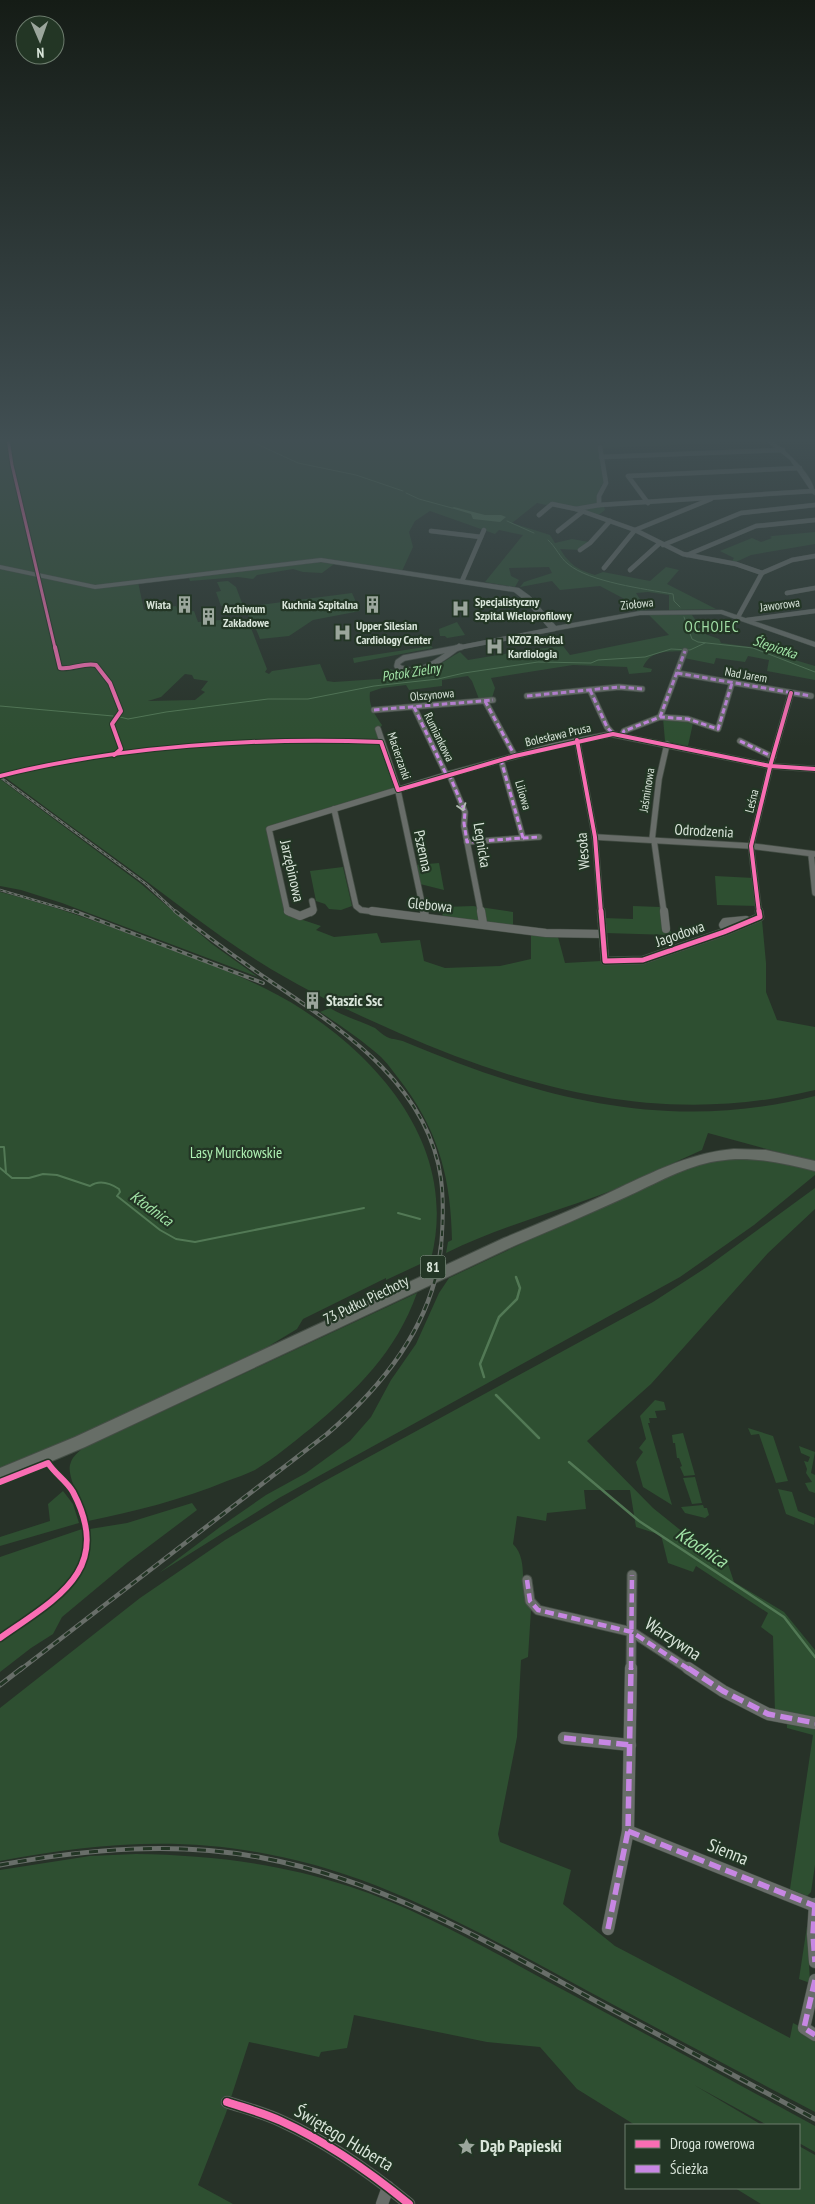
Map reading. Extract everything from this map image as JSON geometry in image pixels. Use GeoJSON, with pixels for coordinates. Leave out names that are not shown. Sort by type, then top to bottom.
{"type":"FeatureCollection","features":[{"type":"Feature","properties":{"kind":"main road","name":"73 Pułku Piechoty"},"geometry":{"type":"LineString","coordinates":[[0,1476],[47,1460],[272,1352],[603,1200],[702,1157],[722,1154],[768,1154],[815,1166]]}},
{"type":"Feature","properties":{"kind":"street"},"geometry":{"type":"LineString","coordinates":[[462,581],[479,542]]}},
{"type":"Feature","properties":{"kind":"street"},"geometry":{"type":"LineString","coordinates":[[580,550],[591,542]]}},
{"type":"Feature","properties":{"kind":"street"},"geometry":{"type":"LineString","coordinates":[[604,568],[625,542]]}},
{"type":"Feature","properties":{"kind":"street"},"geometry":{"type":"LineString","coordinates":[[658,542],[687,555],[736,564],[762,573]]}},
{"type":"Feature","properties":{"kind":"street"},"geometry":{"type":"LineString","coordinates":[[630,570],[662,544],[667,542]]}},
{"type":"Feature","properties":{"kind":"street"},"geometry":{"type":"LineString","coordinates":[[687,555],[718,542]]}},
{"type":"Feature","properties":{"kind":"street"},"geometry":{"type":"LineString","coordinates":[[738,617],[762,573],[792,560],[815,556]]}},
{"type":"Feature","properties":{"kind":"street"},"geometry":{"type":"LineString","coordinates":[[0,567],[95,587],[321,560],[462,581],[520,592],[528,598],[554,629]]}},
{"type":"Feature","properties":{"kind":"street"},"geometry":{"type":"LineString","coordinates":[[786,593],[815,588]]}},
{"type":"Feature","properties":{"kind":"street","name":"Jaworowa"},"geometry":{"type":"LineString","coordinates":[[747,620],[815,611]]}},
{"type":"Feature","properties":{"kind":"street","name":"Ziołowa"},"geometry":{"type":"LineString","coordinates":[[459,646],[418,670],[406,671],[397,666],[398,662],[404,658],[459,646],[640,613],[719,612],[747,620],[815,645]]}},
{"type":"Feature","properties":{"kind":"street"},"geometry":{"type":"LineString","coordinates":[[660,716],[685,651]]}},
{"type":"Feature","properties":{"kind":"street","name":"Nad Jarem"},"geometry":{"type":"LineString","coordinates":[[677,673],[811,696]]}},
{"type":"Feature","properties":{"kind":"street","name":"Bolesława Prusa"},"geometry":{"type":"LineString","coordinates":[[622,734],[624,731],[660,716],[688,719],[718,729],[732,683]]}},
{"type":"Feature","properties":{"kind":"street"},"geometry":{"type":"LineString","coordinates":[[527,696],[619,688],[642,690]]}},
{"type":"Feature","properties":{"kind":"street","name":"Bolesława Prusa"},"geometry":{"type":"LineString","coordinates":[[590,690],[607,727],[613,734]]}},
{"type":"Feature","properties":{"kind":"street","name":"Leśna"},"geometry":{"type":"LineString","coordinates":[[760,916],[751,846],[770,766],[791,693]]}},
{"type":"Feature","properties":{"kind":"street","name":"Olszynowa"},"geometry":{"type":"LineString","coordinates":[[374,710],[493,700]]}},
{"type":"Feature","properties":{"kind":"street"},"geometry":{"type":"LineString","coordinates":[[485,701],[515,756]]}},
{"type":"Feature","properties":{"kind":"street","name":"Rumiankowa"},"geometry":{"type":"LineString","coordinates":[[414,707],[448,774]]}},
{"type":"Feature","properties":{"kind":"street","name":"Macierzanki"},"geometry":{"type":"LineString","coordinates":[[378,729],[398,790]]}},
{"type":"Feature","properties":{"kind":"street","name":"Bolesława Prusa"},"geometry":{"type":"LineString","coordinates":[[269,829],[448,774],[577,740],[613,734],[622,734],[770,766],[815,770]]}},
{"type":"Feature","properties":{"kind":"street","name":"Wesoła"},"geometry":{"type":"LineString","coordinates":[[577,740],[595,837],[605,961]]}},
{"type":"Feature","properties":{"kind":"street"},"geometry":{"type":"LineString","coordinates":[[740,741],[773,757]]}},
{"type":"Feature","properties":{"kind":"street","name":"Jaśminowa"},"geometry":{"type":"LineString","coordinates":[[666,929],[654,840],[656,802],[667,744]]}},
{"type":"Feature","properties":{"kind":"street","name":"Liliowa"},"geometry":{"type":"LineString","coordinates":[[501,760],[523,838]]}},
{"type":"Feature","properties":{"kind":"street","name":"Legnicka"},"geometry":{"type":"LineString","coordinates":[[448,774],[465,812],[464,822],[467,842],[483,923]]}},
{"type":"Feature","properties":{"kind":"street","name":"Pszenna"},"geometry":{"type":"LineString","coordinates":[[398,790],[425,917]]}},
{"type":"Feature","properties":{"kind":"street","name":"Glebowa"},"geometry":{"type":"LineString","coordinates":[[334,810],[358,908],[364,911],[483,923],[546,933],[602,934]]}},
{"type":"Feature","properties":{"kind":"street","name":"Jarzębinowa"},"geometry":{"type":"LineString","coordinates":[[269,829],[287,910],[294,915],[306,915],[314,910],[312,901]]}},
{"type":"Feature","properties":{"kind":"street"},"geometry":{"type":"LineString","coordinates":[[467,842],[539,837]]}},
{"type":"Feature","properties":{"kind":"street","name":"Odrodzenia"},"geometry":{"type":"LineString","coordinates":[[595,837],[751,846],[813,854],[815,893]]}},
{"type":"Feature","properties":{"kind":"street","name":"Jagodowa"},"geometry":{"type":"LineString","coordinates":[[605,961],[643,960],[760,916]]}},
{"type":"Feature","properties":{"kind":"street"},"geometry":{"type":"LineString","coordinates":[[608,1929],[628,1831],[632,1576]]}},
{"type":"Feature","properties":{"kind":"street","name":"Warzywna"},"geometry":{"type":"LineString","coordinates":[[527,1580],[529,1602],[538,1610],[632,1632],[723,1691],[768,1714],[815,1723]]}},
{"type":"Feature","properties":{"kind":"street"},"geometry":{"type":"LineString","coordinates":[[564,1738],[630,1745]]}},
{"type":"Feature","properties":{"kind":"street","name":"Sienna"},"geometry":{"type":"LineString","coordinates":[[628,1831],[815,1905]]}},
{"type":"Feature","properties":{"kind":"street"},"geometry":{"type":"LineString","coordinates":[[815,1905],[813,1934],[815,1962]]}},
{"type":"Feature","properties":{"kind":"street"},"geometry":{"type":"LineString","coordinates":[[815,1980],[804,2028],[815,2035]]}},
{"type":"Feature","properties":{"kind":"street","name":"Świętego Huberta"},"geometry":{"type":"LineString","coordinates":[[227,2102],[280,2121],[306,2134],[388,2187],[409,2204]]}},
{"type":"Feature","properties":{"kind":"street"},"geometry":{"type":"LineString","coordinates":[[382,2204],[388,2187]]}},
{"type":"Feature","properties":{"kind":"green space"},"geometry":{"type":"Polygon","coordinates":[[[0,542],[412,542],[413,547],[402,571],[329,560],[138,582],[144,610],[176,606],[179,613],[194,611],[198,622],[241,618],[251,628],[267,669],[265,672],[269,674],[272,671],[320,664],[327,681],[334,682],[393,678],[390,669],[407,674],[421,673],[460,652],[468,660],[563,646],[570,655],[669,635],[649,615],[692,615],[705,634],[719,639],[721,643],[751,647],[815,666],[815,680],[767,671],[769,660],[748,656],[745,662],[716,658],[714,664],[679,657],[682,651],[659,653],[650,657],[643,667],[652,669],[651,672],[629,674],[627,667],[573,665],[491,678],[495,688],[492,698],[479,699],[468,676],[442,680],[442,686],[409,690],[406,685],[382,688],[370,692],[371,706],[382,725],[377,734],[395,785],[393,790],[269,829],[285,914],[321,926],[316,930],[334,937],[377,933],[381,943],[420,940],[424,961],[445,968],[500,966],[531,959],[531,934],[558,937],[565,963],[601,961],[602,963],[640,962],[762,920],[766,963],[766,992],[777,1020],[815,1027],[815,1090],[761,1100],[707,1105],[655,1103],[603,1097],[551,1086],[500,1072],[450,1054],[399,1033],[309,991],[258,961],[208,927],[0,773],[0,542]],[[185,674],[161,697],[148,701],[195,700],[205,692],[201,690],[208,681],[194,679],[192,675],[185,674]]]}},
{"type":"Feature","properties":{"kind":"green space"},"geometry":{"type":"Polygon","coordinates":[[[517,542],[588,542],[580,550],[560,549],[575,566],[595,575],[603,572],[650,581],[666,567],[679,570],[667,584],[716,609],[669,610],[669,595],[648,592],[636,593],[647,610],[638,611],[630,605],[632,603],[600,586],[560,590],[552,581],[520,587],[524,582],[552,573],[549,567],[509,568],[511,576],[519,580],[515,587],[485,582],[517,542]]]}},
{"type":"Feature","properties":{"kind":"green space"},"geometry":{"type":"Polygon","coordinates":[[[743,542],[815,542],[815,544],[751,555],[736,562],[732,561],[734,558],[720,551],[743,542]]]}},
{"type":"Feature","properties":{"kind":"green space"},"geometry":{"type":"Polygon","coordinates":[[[320,562],[334,564],[322,573],[303,572],[293,569],[257,575],[253,579],[238,577],[190,581],[189,578],[320,562]]]}},
{"type":"Feature","properties":{"kind":"green space"},"geometry":{"type":"Polygon","coordinates":[[[228,581],[236,587],[242,603],[221,606],[216,592],[221,591],[217,582],[228,581]]]}},
{"type":"Feature","properties":{"kind":"green space"},"geometry":{"type":"Polygon","coordinates":[[[352,593],[360,611],[313,620],[289,636],[260,639],[245,607],[352,593]]]}},
{"type":"Feature","properties":{"kind":"green space"},"geometry":{"type":"Polygon","coordinates":[[[457,622],[465,635],[447,638],[440,636],[439,629],[457,622]]]}},
{"type":"Feature","properties":{"kind":"green space"},"geometry":{"type":"Polygon","coordinates":[[[431,646],[433,648],[354,663],[353,658],[431,646]]]}},
{"type":"Feature","properties":{"kind":"green space"},"geometry":{"type":"Polygon","coordinates":[[[663,718],[693,723],[688,746],[665,741],[663,718]]]}},
{"type":"Feature","properties":{"kind":"green space"},"geometry":{"type":"Polygon","coordinates":[[[0,779],[140,883],[212,944],[258,977],[62,903],[21,890],[0,886],[0,779]]]}},
{"type":"Feature","properties":{"kind":"green space"},"geometry":{"type":"Polygon","coordinates":[[[439,863],[444,890],[420,884],[415,865],[439,863]]]}},
{"type":"Feature","properties":{"kind":"green space"},"geometry":{"type":"Polygon","coordinates":[[[343,867],[352,906],[341,910],[329,909],[325,904],[316,901],[310,871],[343,867]]]}},
{"type":"Feature","properties":{"kind":"green space"},"geometry":{"type":"Polygon","coordinates":[[[715,876],[754,878],[758,906],[717,905],[715,876]]]}},
{"type":"Feature","properties":{"kind":"green space","name":"Lasy Murckowskie"},"geometry":{"type":"Polygon","coordinates":[[[0,892],[95,921],[229,972],[285,999],[334,1032],[362,1057],[388,1085],[409,1115],[425,1148],[434,1183],[437,1220],[431,1259],[386,1280],[386,1278],[303,1319],[297,1329],[254,1355],[52,1448],[0,1469],[0,892]]]}},
{"type":"Feature","properties":{"kind":"green space"},"geometry":{"type":"Polygon","coordinates":[[[473,906],[513,912],[513,925],[442,917],[444,907],[473,906]]]}},
{"type":"Feature","properties":{"kind":"green space"},"geometry":{"type":"Polygon","coordinates":[[[633,906],[660,907],[664,930],[671,931],[671,935],[605,933],[603,918],[633,919],[633,906]]]}},
{"type":"Feature","properties":{"kind":"green space"},"geometry":{"type":"Polygon","coordinates":[[[330,1008],[375,1028],[387,1037],[403,1041],[506,1080],[556,1094],[606,1104],[657,1110],[708,1111],[761,1107],[815,1096],[815,1162],[708,1133],[702,1150],[626,1185],[483,1236],[446,1253],[448,1242],[452,1240],[449,1198],[441,1160],[427,1123],[405,1087],[381,1057],[320,1012],[330,1008]]]}},
{"type":"Feature","properties":{"kind":"green space"},"geometry":{"type":"Polygon","coordinates":[[[730,1158],[757,1158],[815,1169],[815,1175],[754,1225],[680,1277],[279,1498],[159,1573],[266,1495],[306,1473],[350,1441],[371,1417],[391,1380],[416,1344],[439,1293],[449,1278],[654,1181],[695,1165],[730,1158]]]}},
{"type":"Feature","properties":{"kind":"green space"},"geometry":{"type":"Polygon","coordinates":[[[815,1188],[815,1209],[768,1253],[651,1384],[587,1441],[653,1508],[684,1533],[726,1558],[734,1582],[784,1612],[815,1650],[815,1717],[775,1713],[773,1636],[761,1627],[768,1613],[696,1566],[693,1572],[668,1563],[661,1535],[636,1527],[630,1490],[584,1490],[586,1509],[547,1513],[546,1521],[517,1516],[513,1544],[521,1560],[524,1595],[531,1610],[528,1657],[521,1660],[517,1737],[498,1834],[500,1842],[571,1870],[563,1904],[615,1946],[790,2038],[793,2023],[815,2038],[815,2112],[471,1928],[392,1892],[351,1876],[267,1854],[200,1845],[133,1844],[67,1850],[0,1861],[0,1708],[140,1598],[225,1540],[321,1483],[653,1302],[707,1267],[815,1188]]]}},
{"type":"Feature","properties":{"kind":"green space"},"geometry":{"type":"Polygon","coordinates":[[[417,1293],[398,1334],[386,1352],[359,1384],[344,1400],[270,1460],[255,1470],[193,1494],[141,1509],[88,1521],[76,1493],[70,1470],[72,1460],[82,1449],[417,1293]]]}},
{"type":"Feature","properties":{"kind":"green space"},"geometry":{"type":"Polygon","coordinates":[[[655,1400],[664,1402],[666,1410],[655,1411],[657,1418],[649,1418],[650,1423],[648,1423],[672,1505],[643,1487],[636,1462],[643,1452],[639,1448],[646,1439],[640,1416],[655,1400]]]}},
{"type":"Feature","properties":{"kind":"green space"},"geometry":{"type":"Polygon","coordinates":[[[748,1428],[773,1436],[788,1481],[776,1483],[759,1434],[751,1435],[748,1428]]]}},
{"type":"Feature","properties":{"kind":"green space"},"geometry":{"type":"Polygon","coordinates":[[[683,1433],[695,1475],[684,1476],[679,1458],[677,1458],[672,1435],[683,1433]]]}},
{"type":"Feature","properties":{"kind":"green space"},"geometry":{"type":"Polygon","coordinates":[[[799,1446],[815,1452],[811,1473],[815,1475],[815,1493],[809,1491],[805,1483],[812,1482],[806,1473],[807,1469],[804,1461],[808,1462],[810,1457],[801,1453],[799,1446]]]}},
{"type":"Feature","properties":{"kind":"green space"},"geometry":{"type":"Polygon","coordinates":[[[695,1477],[702,1503],[692,1504],[683,1478],[695,1477]]]}},
{"type":"Feature","properties":{"kind":"green space"},"geometry":{"type":"Polygon","coordinates":[[[778,1489],[792,1492],[798,1511],[815,1518],[814,1525],[786,1514],[778,1489]]]}},
{"type":"Feature","properties":{"kind":"green space"},"geometry":{"type":"Polygon","coordinates":[[[63,1491],[73,1504],[79,1523],[0,1546],[0,1537],[50,1521],[48,1504],[63,1491]]]}},
{"type":"Feature","properties":{"kind":"green space"},"geometry":{"type":"Polygon","coordinates":[[[192,1503],[197,1510],[128,1562],[62,1617],[53,1634],[0,1672],[0,1557],[82,1529],[89,1551],[90,1529],[127,1523],[192,1503]]]}},
{"type":"Feature","properties":{"kind":"green space"},"geometry":{"type":"Polygon","coordinates":[[[703,1505],[704,1508],[707,1508],[709,1515],[705,1518],[685,1513],[681,1507],[703,1505]]]}},
{"type":"Feature","properties":{"kind":"green space"},"geometry":{"type":"Polygon","coordinates":[[[787,1724],[815,1727],[815,1865],[811,1892],[807,1896],[790,1889],[813,1735],[787,1728],[787,1724]]]}},
{"type":"Feature","properties":{"kind":"green space"},"geometry":{"type":"Polygon","coordinates":[[[136,1854],[190,1856],[270,1866],[296,1871],[348,1886],[402,1907],[480,1944],[815,2126],[815,2152],[800,2144],[800,2124],[765,2124],[694,2085],[760,2124],[633,2124],[577,2089],[540,2047],[487,2042],[354,2015],[347,2048],[321,2052],[319,2057],[249,2042],[226,2113],[198,2185],[233,2204],[0,2204],[0,1870],[90,1856],[136,1854]]]}},
{"type":"Feature","properties":{"kind":"green space"},"geometry":{"type":"Polygon","coordinates":[[[807,1926],[810,1983],[799,1979],[807,1926]]]}},
{"type":"Feature","properties":{"kind":"green space"},"geometry":{"type":"Polygon","coordinates":[[[800,2147],[815,2155],[815,2204],[761,2204],[737,2189],[800,2189],[800,2147]]]}},
{"type":"Feature","properties":{"kind":"waterway","name":"Ślepiotka"},"geometry":{"type":"LineString","coordinates":[[550,542],[565,562],[589,576],[618,584],[673,594],[674,601],[680,607]]}},
{"type":"Feature","properties":{"kind":"waterway","name":"Ślepiotka"},"geometry":{"type":"LineString","coordinates":[[684,617],[692,639],[698,642],[753,648],[815,672]]}},
{"type":"Feature","properties":{"kind":"waterway","name":"Potok Zielny"},"geometry":{"type":"LineString","coordinates":[[120,717],[128,719],[166,712],[268,699],[308,699],[374,686],[438,679],[464,673],[538,662],[591,663],[598,660],[645,657],[671,649],[690,650],[705,643]]}},
{"type":"Feature","properties":{"kind":"waterway","name":"Potok Zielny"},"geometry":{"type":"LineString","coordinates":[[0,706],[113,716]]}},
{"type":"Feature","properties":{"kind":"waterway"},"geometry":{"type":"LineString","coordinates":[[0,1147],[4,1147],[6,1173]]}},
{"type":"Feature","properties":{"kind":"waterway","name":"Kłodnica"},"geometry":{"type":"LineString","coordinates":[[0,1168],[6,1173]]}},
{"type":"Feature","properties":{"kind":"waterway","name":"Kłodnica"},"geometry":{"type":"LineString","coordinates":[[6,1173],[12,1178],[29,1178],[43,1174],[57,1175],[90,1186],[101,1182],[109,1184],[119,1189],[120,1192],[117,1196],[160,1230],[176,1239],[195,1242],[364,1208]]}},
{"type":"Feature","properties":{"kind":"waterway","name":"Kłodnica"},"geometry":{"type":"LineString","coordinates":[[398,1213],[420,1219]]}},
{"type":"Feature","properties":{"kind":"waterway","name":"Kłodnica"},"geometry":{"type":"LineString","coordinates":[[484,1377],[480,1364],[499,1317],[517,1299],[520,1288],[516,1277]]}},
{"type":"Feature","properties":{"kind":"waterway","name":"Kłodnica"},"geometry":{"type":"LineString","coordinates":[[496,1395],[539,1438]]}},
{"type":"Feature","properties":{"kind":"waterway","name":"Kłodnica"},"geometry":{"type":"LineString","coordinates":[[569,1462],[639,1521],[784,1617],[815,1657]]}},
{"type":"Feature","properties":{"kind":"railway"},"geometry":{"type":"LineString","coordinates":[[0,777],[146,884],[177,913]]}},
{"type":"Feature","properties":{"kind":"railway"},"geometry":{"type":"LineString","coordinates":[[0,890],[78,913]]}},
{"type":"Feature","properties":{"kind":"railway"},"geometry":{"type":"LineString","coordinates":[[74,911],[263,983]]}},
{"type":"Feature","properties":{"kind":"railway"},"geometry":{"type":"LineString","coordinates":[[175,911],[352,1040],[378,1063],[400,1088],[419,1115],[433,1145],[442,1188],[441,1247]]}},
{"type":"Feature","properties":{"kind":"railway"},"geometry":{"type":"LineString","coordinates":[[20,1670],[327,1434],[348,1415],[386,1373],[417,1326],[428,1301],[436,1274],[441,1246]]}},
{"type":"Feature","properties":{"kind":"railway"},"geometry":{"type":"LineString","coordinates":[[0,1685],[22,1668]]}},
{"type":"Feature","properties":{"kind":"railway"},"geometry":{"type":"LineString","coordinates":[[0,1865],[98,1851],[131,1849],[197,1850],[263,1858],[349,1881],[391,1897],[472,1934],[815,2119]]}},
{"type":"Feature","properties":{"kind":"marked path"},"geometry":{"type":"LineString","coordinates":[[660,717],[685,651]]}},
{"type":"Feature","properties":{"kind":"marked path"},"geometry":{"type":"LineString","coordinates":[[677,673],[811,696]]}},
{"type":"Feature","properties":{"kind":"marked path"},"geometry":{"type":"LineString","coordinates":[[622,735],[624,731],[660,717],[688,719],[718,729],[732,683]]}},
{"type":"Feature","properties":{"kind":"marked path"},"geometry":{"type":"LineString","coordinates":[[527,696],[619,687],[642,689]]}},
{"type":"Feature","properties":{"kind":"marked path"},"geometry":{"type":"LineString","coordinates":[[590,690],[607,727],[613,734]]}},
{"type":"Feature","properties":{"kind":"marked path"},"geometry":{"type":"LineString","coordinates":[[374,710],[493,700]]}},
{"type":"Feature","properties":{"kind":"marked path"},"geometry":{"type":"LineString","coordinates":[[485,701],[515,756]]}},
{"type":"Feature","properties":{"kind":"marked path"},"geometry":{"type":"LineString","coordinates":[[414,707],[446,774]]}},
{"type":"Feature","properties":{"kind":"marked path"},"geometry":{"type":"LineString","coordinates":[[740,741],[773,757]]}},
{"type":"Feature","properties":{"kind":"marked path"},"geometry":{"type":"LineString","coordinates":[[449,774],[465,812],[464,823],[467,842],[523,838],[501,760]]}},
{"type":"Feature","properties":{"kind":"marked path"},"geometry":{"type":"LineString","coordinates":[[523,838],[539,837]]}},
{"type":"Feature","properties":{"kind":"marked path"},"geometry":{"type":"LineString","coordinates":[[608,1929],[628,1831],[632,1575]]}},
{"type":"Feature","properties":{"kind":"marked path"},"geometry":{"type":"LineString","coordinates":[[527,1580],[530,1601],[538,1610],[632,1632],[723,1691],[768,1714],[815,1723]]}},
{"type":"Feature","properties":{"kind":"marked path"},"geometry":{"type":"LineString","coordinates":[[564,1738],[630,1745]]}},
{"type":"Feature","properties":{"kind":"marked path"},"geometry":{"type":"LineString","coordinates":[[628,1831],[815,1906]]}},
{"type":"Feature","properties":{"kind":"marked path"},"geometry":{"type":"LineString","coordinates":[[815,1904],[813,1934],[815,1962]]}},
{"type":"Feature","properties":{"kind":"marked path"},"geometry":{"type":"LineString","coordinates":[[815,1980],[804,2028],[815,2035]]}},
{"type":"Feature","properties":{"kind":"cycle path"},"geometry":{"type":"LineString","coordinates":[[31,542],[60,668],[68,669],[83,665],[96,665],[106,675],[117,698],[121,711],[112,724],[121,749],[114,755]]}},
{"type":"Feature","properties":{"kind":"cycle path"},"geometry":{"type":"LineString","coordinates":[[577,740],[595,837],[605,961],[643,960],[724,932],[760,917],[751,846],[771,763],[791,693]]}},
{"type":"Feature","properties":{"kind":"cycle path"},"geometry":{"type":"LineString","coordinates":[[0,776],[28,769],[114,755],[222,744],[354,741],[381,742],[398,790],[515,756],[613,734],[770,766],[815,769]]}},
{"type":"Feature","properties":{"kind":"cycle path"},"geometry":{"type":"LineString","coordinates":[[0,1482],[48,1463],[68,1485],[74,1495],[83,1517],[88,1548],[80,1572],[71,1583],[50,1602],[0,1638]]}},
{"type":"Feature","properties":{"kind":"cycle path"},"geometry":{"type":"LineString","coordinates":[[227,2102],[274,2118],[297,2129],[364,2170],[409,2204]]}},
{"type":"Feature","properties":{"kind":"place","name":"Wiata"},"geometry":{"type":"Point","coordinates":[185,605]}},
{"type":"Feature","properties":{"kind":"place","name":"Kuchnia Szpitalna"},"geometry":{"type":"Point","coordinates":[372,605]}},
{"type":"Feature","properties":{"kind":"place","name":"Specjalistyczny Szpital Wieloprofilowy"},"geometry":{"type":"Point","coordinates":[461,609]}},
{"type":"Feature","properties":{"kind":"place","name":"Archiwum Zakładowe"},"geometry":{"type":"Point","coordinates":[209,616]}},
{"type":"Feature","properties":{"kind":"place","name":"Upper Silesian Cardiology Center"},"geometry":{"type":"Point","coordinates":[342,633]}},
{"type":"Feature","properties":{"kind":"place","name":"NZOZ Revital Kardiologia"},"geometry":{"type":"Point","coordinates":[494,647]}},
{"type":"Feature","properties":{"kind":"place","name":"Staszic Ssc"},"geometry":{"type":"Point","coordinates":[312,1001]}},
{"type":"Feature","properties":{"kind":"place","name":"Dąb Papieski"},"geometry":{"type":"Point","coordinates":[466,2146]}},
{"type":"Feature","properties":{"kind":"district","name":"OCHOJEC"},"geometry":{"type":"Point","coordinates":[712,627]}}]}
